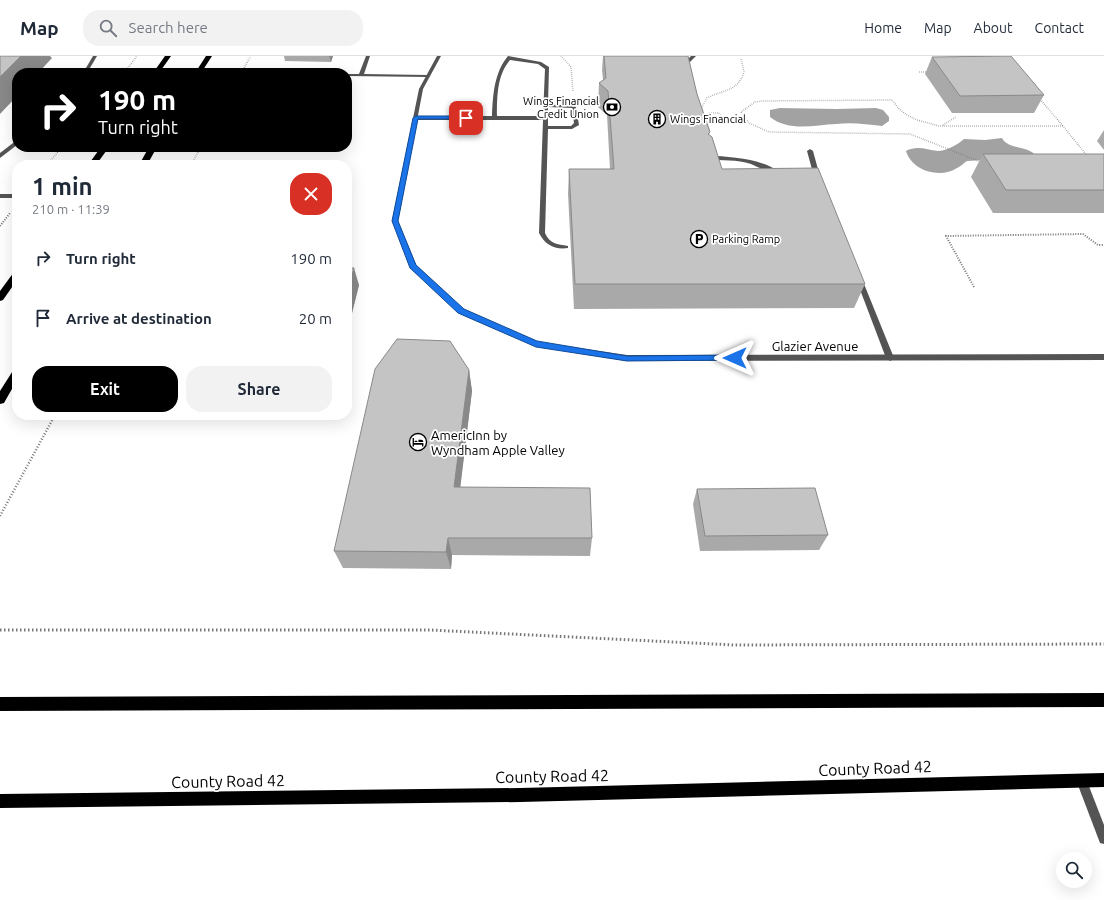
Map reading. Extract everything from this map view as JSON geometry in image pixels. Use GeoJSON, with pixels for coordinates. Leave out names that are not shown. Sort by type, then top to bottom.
{"type":"FeatureCollection","features":[{"type":"Feature","properties":{"kind":"highway"},"geometry":{"type":"LineString","coordinates":[[160,68],[168,56]]}},
{"type":"Feature","properties":{"kind":"highway"},"geometry":{"type":"LineString","coordinates":[[201,68],[209,56]]}},
{"type":"Feature","properties":{"kind":"highway"},"geometry":{"type":"LineString","coordinates":[[0,298],[12,281]]}},
{"type":"Feature","properties":{"kind":"highway"},"geometry":{"type":"LineString","coordinates":[[0,400],[12,380]]}},
{"type":"Feature","properties":{"kind":"highway"},"geometry":{"type":"LineString","coordinates":[[0,704],[1104,700]]}},
{"type":"Feature","properties":{"kind":"highway","name":"County Road 42"},"geometry":{"type":"LineString","coordinates":[[0,801],[520,795],[1104,780]]}},
{"type":"Feature","properties":{"kind":"street"},"geometry":{"type":"LineString","coordinates":[[88,68],[96,56]]}},
{"type":"Feature","properties":{"kind":"street"},"geometry":{"type":"LineString","coordinates":[[361,75],[368,56]]}},
{"type":"Feature","properties":{"kind":"street","name":"Glazier Avenue"},"geometry":{"type":"LineString","coordinates":[[438,56],[421,89],[395,221],[413,266],[461,311],[536,344],[627,358],[1104,357]]}},
{"type":"Feature","properties":{"kind":"street"},"geometry":{"type":"LineString","coordinates":[[673,65],[686,63],[694,56]]}},
{"type":"Feature","properties":{"kind":"street"},"geometry":{"type":"LineString","coordinates":[[494,118],[496,88],[509,57],[539,63],[547,68],[542,233],[545,241],[551,246],[566,247]]}},
{"type":"Feature","properties":{"kind":"street"},"geometry":{"type":"LineString","coordinates":[[352,75],[428,76]]}},
{"type":"Feature","properties":{"kind":"street"},"geometry":{"type":"LineString","coordinates":[[545,128],[572,127],[577,124],[574,107],[546,104]]}},
{"type":"Feature","properties":{"kind":"street"},"geometry":{"type":"LineString","coordinates":[[416,118],[545,118]]}},
{"type":"Feature","properties":{"kind":"street"},"geometry":{"type":"LineString","coordinates":[[0,156],[12,146]]}},
{"type":"Feature","properties":{"kind":"street"},"geometry":{"type":"LineString","coordinates":[[810,151],[815,175]]}},
{"type":"Feature","properties":{"kind":"street"},"geometry":{"type":"LineString","coordinates":[[708,158],[725,158],[750,162],[784,174]]}},
{"type":"Feature","properties":{"kind":"street"},"geometry":{"type":"LineString","coordinates":[[0,196],[12,196]]}},
{"type":"Feature","properties":{"kind":"street"},"geometry":{"type":"LineString","coordinates":[[858,276],[890,358]]}},
{"type":"Feature","properties":{"kind":"street"},"geometry":{"type":"LineString","coordinates":[[1081,780],[1104,839]]}},
{"type":"Feature","properties":{"kind":"path"},"geometry":{"type":"LineString","coordinates":[[128,68],[138,56]]}},
{"type":"Feature","properties":{"kind":"path"},"geometry":{"type":"LineString","coordinates":[[244,68],[251,56]]}},
{"type":"Feature","properties":{"kind":"path"},"geometry":{"type":"LineString","coordinates":[[546,104],[574,103],[573,68],[569,61],[561,56]]}},
{"type":"Feature","properties":{"kind":"path"},"geometry":{"type":"LineString","coordinates":[[702,107],[706,99],[711,96],[735,88],[742,77],[745,68],[741,59]]}},
{"type":"Feature","properties":{"kind":"path"},"geometry":{"type":"LineString","coordinates":[[918,72],[934,72]]}},
{"type":"Feature","properties":{"kind":"path"},"geometry":{"type":"LineString","coordinates":[[1038,97],[1088,157]]}},
{"type":"Feature","properties":{"kind":"path"},"geometry":{"type":"LineString","coordinates":[[744,119],[741,112],[746,107],[762,101],[892,100],[899,110],[917,120],[942,126],[1063,126]]}},
{"type":"Feature","properties":{"kind":"path"},"geometry":{"type":"LineString","coordinates":[[709,114],[718,113],[721,117],[744,119],[757,128],[769,132],[910,134],[944,146],[986,164]]}},
{"type":"Feature","properties":{"kind":"path"},"geometry":{"type":"LineString","coordinates":[[942,126],[956,117]]}},
{"type":"Feature","properties":{"kind":"path"},"geometry":{"type":"LineString","coordinates":[[51,160],[58,152]]}},
{"type":"Feature","properties":{"kind":"path"},"geometry":{"type":"LineString","coordinates":[[974,287],[946,236],[1083,234],[1098,245],[1104,245]]}},
{"type":"Feature","properties":{"kind":"path"},"geometry":{"type":"LineString","coordinates":[[0,516],[52,420]]}},
{"type":"Feature","properties":{"kind":"path"},"geometry":{"type":"LineString","coordinates":[[0,630],[430,630],[734,645],[1104,644]]}},
{"type":"Feature","properties":{"kind":"shaded area"},"geometry":{"type":"Polygon","coordinates":[[[780,108],[876,108],[883,110],[889,117],[889,121],[882,126],[847,123],[793,126],[777,122],[770,117],[770,110],[780,108]]]}},
{"type":"Feature","properties":{"kind":"shaded area"},"geometry":{"type":"Polygon","coordinates":[[[1002,138],[1005,142],[1029,151],[1037,157],[967,161],[950,171],[935,173],[920,168],[914,164],[906,151],[918,148],[941,151],[964,139],[985,140],[1002,138]]]}},
{"type":"Feature","properties":{"kind":"building"},"geometry":{"type":"Polygon","coordinates":[[[0,56],[21,56],[0,77],[0,56]]]}},
{"type":"Feature","properties":{"kind":"building"},"geometry":{"type":"Polygon","coordinates":[[[604,56],[688,56],[697,94],[710,132],[708,134],[712,137],[722,169],[818,168],[865,284],[575,284],[569,169],[614,169],[608,91],[599,83],[606,78],[604,56]]]}},
{"type":"Feature","properties":{"kind":"building"},"geometry":{"type":"Polygon","coordinates":[[[1011,56],[1044,95],[960,96],[932,57],[1011,56]]]}},
{"type":"Feature","properties":{"kind":"building"},"geometry":{"type":"Polygon","coordinates":[[[983,154],[1104,154],[1104,190],[1006,190],[983,154]]]}},
{"type":"Feature","properties":{"kind":"building","name":"AmericInn by Wyndham Apple Valley"},"geometry":{"type":"Polygon","coordinates":[[[397,339],[450,341],[469,370],[454,487],[590,488],[592,538],[448,538],[446,552],[334,551],[375,369],[397,339]]]}},
{"type":"Feature","properties":{"kind":"building"},"geometry":{"type":"Polygon","coordinates":[[[815,488],[828,535],[705,536],[697,489],[815,488]]]}},
{"type":"Feature","properties":{"kind":"place","name":"Wings Financial Credit Union"},"geometry":{"type":"Point","coordinates":[612,107]}},
{"type":"Feature","properties":{"kind":"place","name":"Wings Financial"},"geometry":{"type":"Point","coordinates":[657,119]}},
{"type":"Feature","properties":{"kind":"place","name":"Parking Ramp"},"geometry":{"type":"Point","coordinates":[699,239]}},
{"type":"Feature","properties":{"kind":"place","name":"AmericInn by Wyndham Apple Valley"},"geometry":{"type":"Point","coordinates":[418,442]}},
{"type":"Feature","properties":{"kind":"route"},"geometry":{"type":"LineString","coordinates":[[466,118],[416,118],[395,221],[413,266],[461,311],[536,344],[627,358],[735,358]]}}]}
